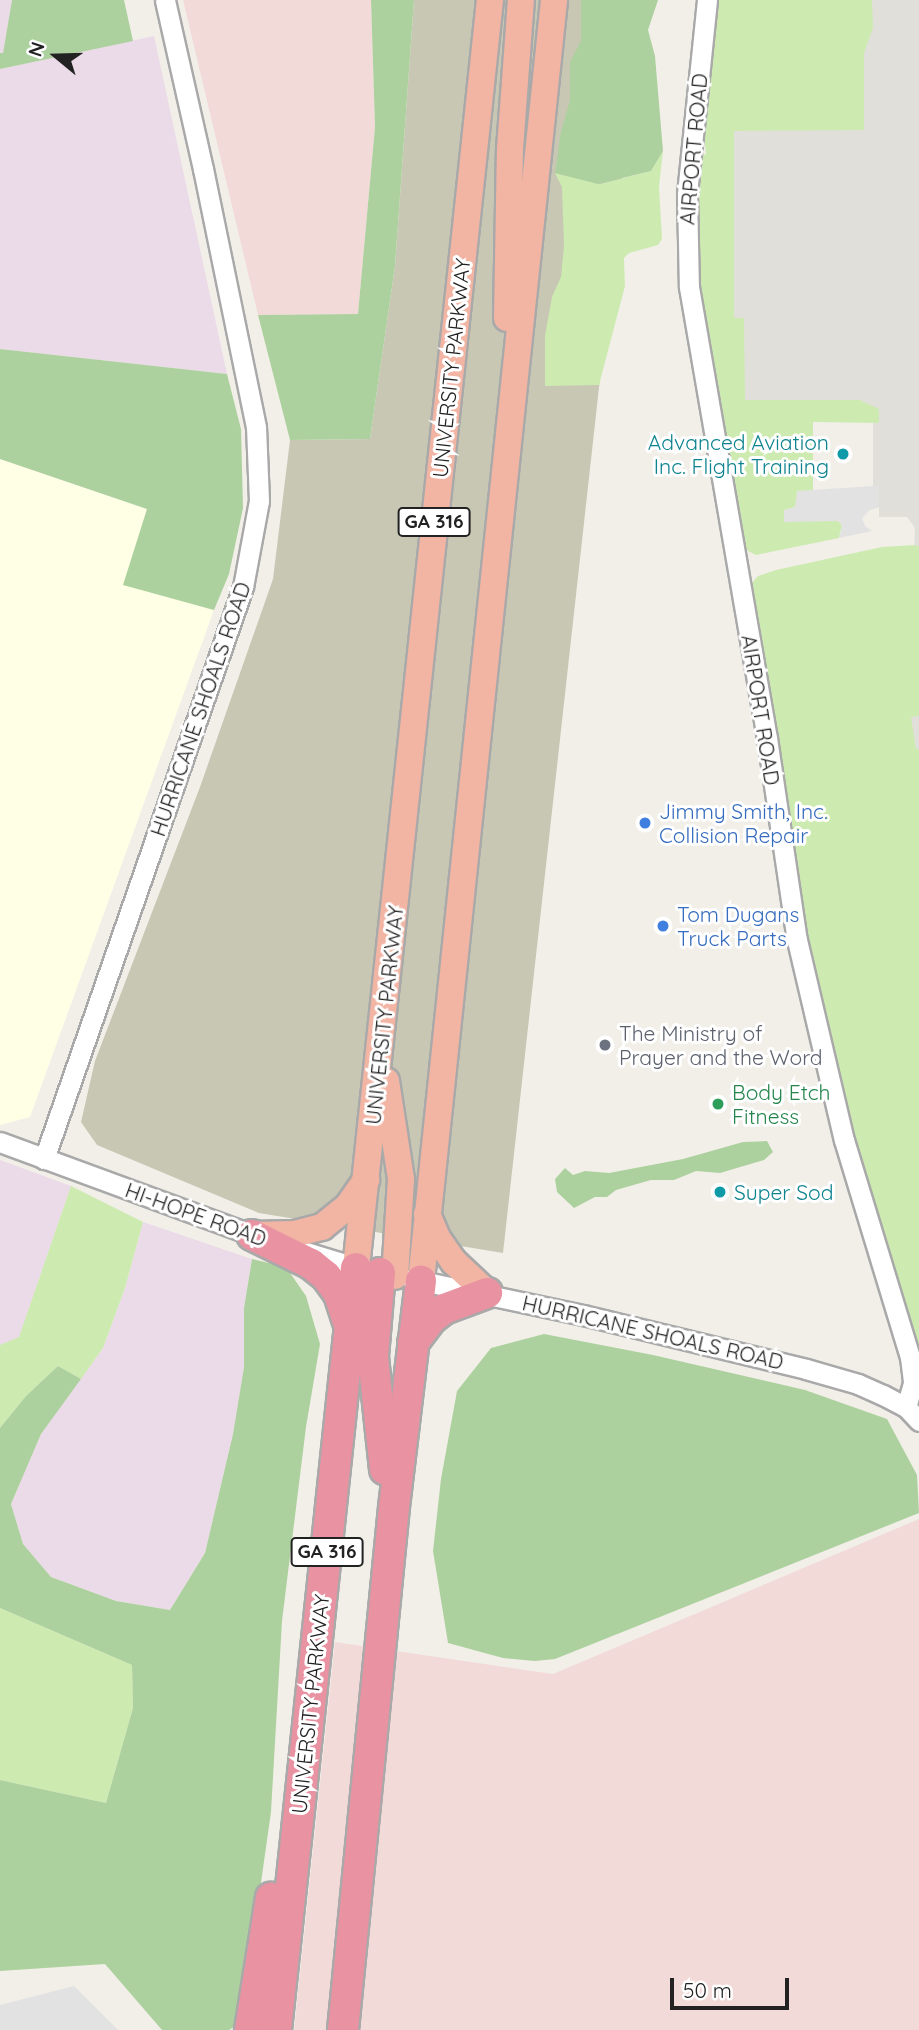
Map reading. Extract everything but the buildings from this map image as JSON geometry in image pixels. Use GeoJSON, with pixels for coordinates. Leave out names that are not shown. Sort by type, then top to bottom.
{"type":"FeatureCollection","features":[{"type":"Feature","properties":{"kind":"highway","name":"UNIVERSITY PARKWAY"},"geometry":{"type":"LineString","coordinates":[[343,2030],[394,1507],[413,1343],[388,1274],[367,1179],[490,0]]}},
{"type":"Feature","properties":{"kind":"highway"},"geometry":{"type":"LineString","coordinates":[[513,393],[506,262],[520,0]]}},
{"type":"Feature","properties":{"kind":"highway","name":"UNIVERSITY PARKWAY"},"geometry":{"type":"LineString","coordinates":[[276,2030],[350,1328],[388,1274],[426,1212],[554,0]]}},
{"type":"Feature","properties":{"kind":"highway"},"geometry":{"type":"LineString","coordinates":[[381,1044],[401,1180],[374,1376],[384,1466],[394,1507]]}},
{"type":"Feature","properties":{"kind":"highway"},"geometry":{"type":"LineString","coordinates":[[252,1235],[294,1234],[322,1227],[348,1206],[367,1179]]}},
{"type":"Feature","properties":{"kind":"highway"},"geometry":{"type":"LineString","coordinates":[[413,1343],[431,1319],[444,1309],[486,1293],[454,1262],[437,1238],[426,1212]]}},
{"type":"Feature","properties":{"kind":"highway"},"geometry":{"type":"LineString","coordinates":[[252,1235],[311,1264],[326,1276],[339,1294],[350,1328]]}},
{"type":"Feature","properties":{"kind":"highway"},"geometry":{"type":"LineString","coordinates":[[250,2030],[277,1867],[303,1776]]}},
{"type":"Feature","properties":{"kind":"street","name":"HURRICANE SHOALS ROAD"},"geometry":{"type":"LineString","coordinates":[[44,1159],[243,587],[259,501],[256,427],[204,169],[165,0]]}},
{"type":"Feature","properties":{"kind":"street","name":"AIRPORT ROAD"},"geometry":{"type":"LineString","coordinates":[[707,0],[687,195],[689,287],[765,725],[797,940],[844,1140],[908,1347],[913,1383],[912,1414]]}},
{"type":"Feature","properties":{"kind":"street","name":"HI-HOPE ROAD"},"geometry":{"type":"LineString","coordinates":[[0,1142],[252,1235],[388,1274]]}},
{"type":"Feature","properties":{"kind":"street","name":"HURRICANE SHOALS ROAD"},"geometry":{"type":"LineString","coordinates":[[388,1274],[486,1293],[806,1369],[858,1384],[912,1414]]}},
{"type":"Feature","properties":{"kind":"shaded area"},"geometry":{"type":"Polygon","coordinates":[[[0,0],[12,0],[3,54],[0,53],[0,0]]]}},
{"type":"Feature","properties":{"kind":"shaded area"},"geometry":{"type":"Polygon","coordinates":[[[183,0],[371,0],[375,127],[358,314],[258,315],[183,0]]]}},
{"type":"Feature","properties":{"kind":"shaded area"},"geometry":{"type":"Polygon","coordinates":[[[414,0],[642,0],[503,1253],[259,1213],[97,1145],[81,1122],[95,1061],[200,787],[273,579],[290,440],[370,439],[395,266],[414,0]]]}},
{"type":"Feature","properties":{"kind":"shaded area"},"geometry":{"type":"Polygon","coordinates":[[[734,0],[919,0],[919,1287],[887,1185],[915,528],[907,517],[879,517],[879,487],[873,486],[873,422],[734,419],[712,293],[734,0]]]}},
{"type":"Feature","properties":{"kind":"shaded area"},"geometry":{"type":"Polygon","coordinates":[[[154,36],[227,374],[0,349],[0,69],[154,36]]]}},
{"type":"Feature","properties":{"kind":"shaded area"},"geometry":{"type":"Polygon","coordinates":[[[0,459],[147,509],[124,585],[214,610],[30,1117],[0,1125],[0,459]]]}},
{"type":"Feature","properties":{"kind":"shaded area"},"geometry":{"type":"Polygon","coordinates":[[[879,486],[879,507],[870,510],[862,518],[865,526],[872,531],[839,538],[842,525],[838,521],[784,522],[784,510],[795,507],[797,491],[879,486]]]}},
{"type":"Feature","properties":{"kind":"shaded area"},"geometry":{"type":"Polygon","coordinates":[[[0,1160],[71,1186],[19,1338],[0,1345],[0,1160]]]}},
{"type":"Feature","properties":{"kind":"shaded area"},"geometry":{"type":"Polygon","coordinates":[[[143,1222],[252,1259],[244,1308],[244,1367],[233,1434],[205,1553],[170,1610],[116,1601],[51,1577],[23,1544],[11,1504],[41,1434],[103,1348],[125,1288],[143,1222]]]}},
{"type":"Feature","properties":{"kind":"shaded area"},"geometry":{"type":"Polygon","coordinates":[[[919,1519],[919,2030],[294,2030],[335,1642],[553,1674],[919,1519]]]}},
{"type":"Feature","properties":{"kind":"shaded area"},"geometry":{"type":"Polygon","coordinates":[[[74,1986],[118,2030],[0,2030],[0,2005],[74,1986]]]}},
{"type":"Feature","properties":{"kind":"green space"},"geometry":{"type":"Polygon","coordinates":[[[12,0],[124,0],[133,41],[0,69],[0,53],[3,53],[12,0]]]}},
{"type":"Feature","properties":{"kind":"green space"},"geometry":{"type":"Polygon","coordinates":[[[371,0],[414,0],[395,266],[370,439],[290,440],[258,315],[358,314],[375,127],[371,0]]]}},
{"type":"Feature","properties":{"kind":"green space"},"geometry":{"type":"Polygon","coordinates":[[[581,0],[658,0],[648,30],[655,56],[663,151],[651,171],[598,184],[555,173],[561,132],[570,100],[570,62],[581,41],[581,0]]]}},
{"type":"Feature","properties":{"kind":"green space"},"geometry":{"type":"Polygon","coordinates":[[[718,0],[872,0],[873,28],[864,53],[864,130],[734,131],[734,318],[744,318],[745,400],[860,400],[879,409],[879,423],[813,422],[813,490],[792,509],[838,521],[842,525],[839,538],[756,555],[748,551],[742,542],[698,277],[698,258],[701,255],[697,248],[698,192],[702,156],[706,154],[704,134],[718,0]]]}},
{"type":"Feature","properties":{"kind":"green space"},"geometry":{"type":"Polygon","coordinates":[[[663,151],[659,187],[662,239],[658,245],[629,253],[624,258],[625,286],[599,385],[545,386],[545,336],[552,297],[561,277],[564,246],[562,187],[555,173],[600,184],[651,171],[663,151]]]}},
{"type":"Feature","properties":{"kind":"green space"},"geometry":{"type":"Polygon","coordinates":[[[0,349],[227,374],[241,429],[243,508],[229,574],[214,610],[123,585],[147,509],[0,459],[0,349]]]}},
{"type":"Feature","properties":{"kind":"green space"},"geometry":{"type":"Polygon","coordinates":[[[882,547],[919,547],[919,716],[911,717],[916,749],[919,749],[919,1347],[845,1114],[808,952],[750,585],[758,576],[776,570],[882,547]]]}},
{"type":"Feature","properties":{"kind":"green space"},"geometry":{"type":"Polygon","coordinates":[[[767,1141],[773,1152],[764,1160],[720,1173],[696,1171],[674,1180],[651,1180],[616,1190],[607,1197],[595,1197],[574,1208],[557,1192],[555,1179],[565,1168],[573,1175],[585,1171],[609,1173],[683,1159],[743,1142],[767,1141]]]}},
{"type":"Feature","properties":{"kind":"green space"},"geometry":{"type":"Polygon","coordinates":[[[71,1186],[143,1222],[125,1288],[103,1348],[81,1379],[58,1366],[26,1396],[0,1428],[0,1345],[19,1337],[71,1186]]]}},
{"type":"Feature","properties":{"kind":"green space"},"geometry":{"type":"Polygon","coordinates":[[[252,1259],[286,1267],[306,1296],[320,1344],[306,1427],[282,1621],[271,1812],[254,1932],[234,2027],[229,2030],[162,2030],[105,1964],[0,1971],[0,1780],[106,1803],[133,1708],[132,1665],[0,1608],[0,1428],[26,1396],[58,1366],[81,1379],[41,1434],[11,1504],[23,1544],[51,1577],[116,1601],[170,1610],[205,1553],[233,1434],[244,1367],[244,1308],[252,1259]]]}},
{"type":"Feature","properties":{"kind":"green space"},"geometry":{"type":"Polygon","coordinates":[[[544,1334],[653,1355],[805,1390],[887,1419],[917,1475],[919,1513],[555,1659],[535,1661],[503,1658],[448,1643],[433,1551],[441,1479],[457,1391],[491,1348],[544,1334]]]}},
{"type":"Feature","properties":{"kind":"green space"},"geometry":{"type":"Polygon","coordinates":[[[0,1608],[132,1665],[133,1708],[106,1803],[0,1780],[0,1608]]]}},
{"type":"Feature","properties":{"kind":"place","name":"Advanced Aviation Inc. Flight Training"},"geometry":{"type":"Point","coordinates":[843,454]}},
{"type":"Feature","properties":{"kind":"place","name":"Jimmy Smith, Inc. Collision Repair"},"geometry":{"type":"Point","coordinates":[645,823]}},
{"type":"Feature","properties":{"kind":"place","name":"Tom Dugans Truck Parts"},"geometry":{"type":"Point","coordinates":[663,926]}},
{"type":"Feature","properties":{"kind":"place","name":"The Ministry of Prayer and the Word"},"geometry":{"type":"Point","coordinates":[605,1045]}},
{"type":"Feature","properties":{"kind":"place","name":"Body Etch Fitness"},"geometry":{"type":"Point","coordinates":[718,1104]}},
{"type":"Feature","properties":{"kind":"place","name":"Super Sod"},"geometry":{"type":"Point","coordinates":[720,1192]}}]}
